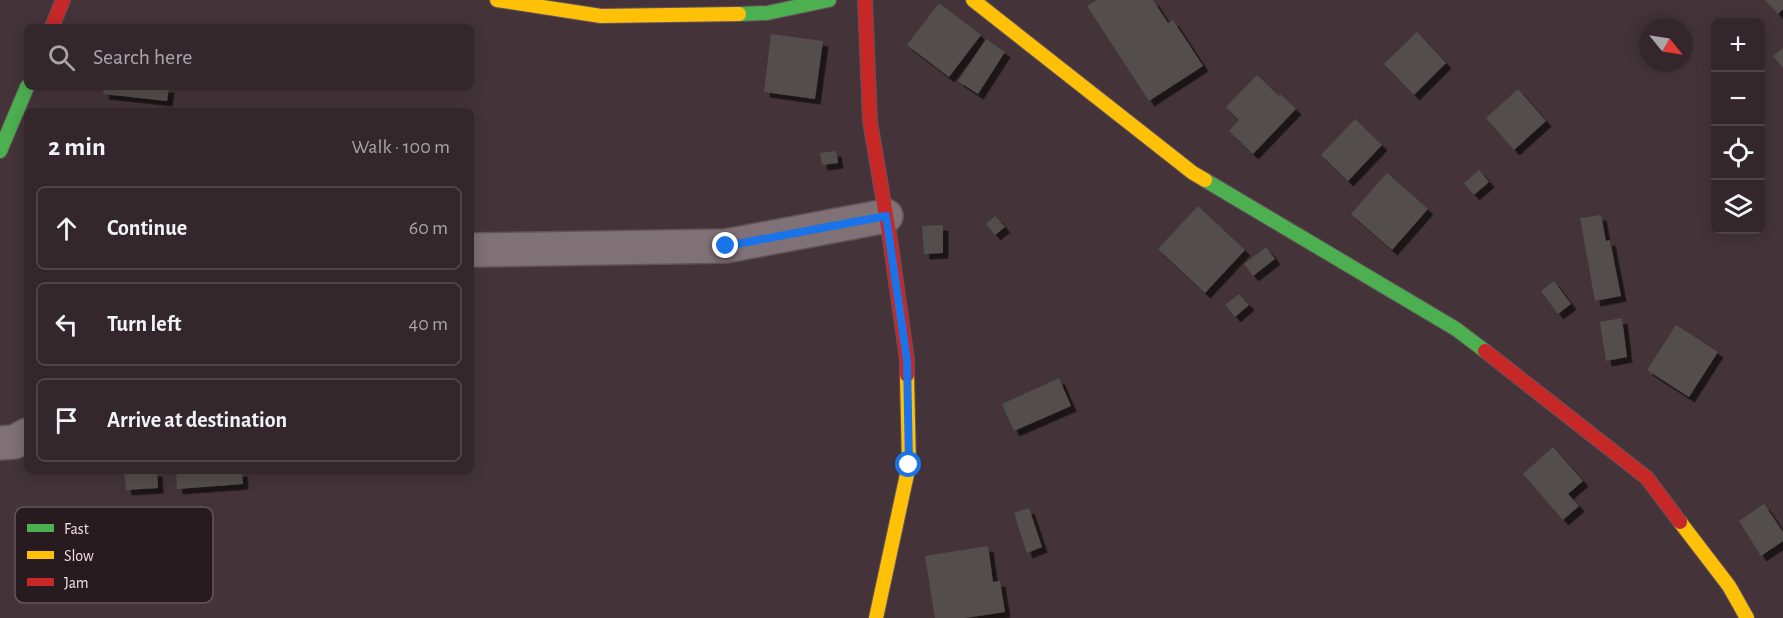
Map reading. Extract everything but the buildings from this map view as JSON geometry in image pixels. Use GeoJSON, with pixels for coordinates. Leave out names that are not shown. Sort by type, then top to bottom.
{"type":"FeatureCollection","features":[{"type":"Feature","properties":{"kind":"street"},"geometry":{"type":"LineString","coordinates":[[53,24],[63,0]]}},
{"type":"Feature","properties":{"kind":"street"},"geometry":{"type":"LineString","coordinates":[[497,0],[601,16],[767,13],[829,0]]}},
{"type":"Feature","properties":{"kind":"street"},"geometry":{"type":"LineString","coordinates":[[865,0],[870,121],[907,360],[909,465],[876,618]]}},
{"type":"Feature","properties":{"kind":"street"},"geometry":{"type":"LineString","coordinates":[[973,0],[1193,173],[1456,329],[1647,478],[1729,586],[1747,618]]}},
{"type":"Feature","properties":{"kind":"street"},"geometry":{"type":"LineString","coordinates":[[0,151],[26,90]]}},
{"type":"Feature","properties":{"kind":"street"},"geometry":{"type":"LineString","coordinates":[[474,250],[726,246],[886,216]]}},
{"type":"Feature","properties":{"kind":"street"},"geometry":{"type":"LineString","coordinates":[[0,443],[14,442],[24,437]]}},
{"type":"Feature","properties":{"kind":"traffic: fast"},"geometry":{"type":"LineString","coordinates":[[739,14],[767,13],[829,0]]}},
{"type":"Feature","properties":{"kind":"traffic: fast"},"geometry":{"type":"LineString","coordinates":[[0,151],[26,90]]}},
{"type":"Feature","properties":{"kind":"traffic: fast"},"geometry":{"type":"LineString","coordinates":[[1205,180],[1456,329],[1485,351]]}},
{"type":"Feature","properties":{"kind":"traffic: slow"},"geometry":{"type":"LineString","coordinates":[[497,0],[601,16],[739,14]]}},
{"type":"Feature","properties":{"kind":"traffic: slow"},"geometry":{"type":"LineString","coordinates":[[973,0],[1193,173],[1205,180]]}},
{"type":"Feature","properties":{"kind":"traffic: slow"},"geometry":{"type":"LineString","coordinates":[[876,618],[909,465],[907,375]]}},
{"type":"Feature","properties":{"kind":"traffic: slow"},"geometry":{"type":"LineString","coordinates":[[1680,522],[1729,586],[1747,618]]}},
{"type":"Feature","properties":{"kind":"traffic: jam"},"geometry":{"type":"LineString","coordinates":[[53,24],[63,0]]}},
{"type":"Feature","properties":{"kind":"traffic: jam"},"geometry":{"type":"LineString","coordinates":[[865,0],[870,121],[890,239],[907,360],[907,375]]}},
{"type":"Feature","properties":{"kind":"traffic: jam"},"geometry":{"type":"LineString","coordinates":[[1485,351],[1647,478],[1680,522]]}},
{"type":"Feature","properties":{"kind":"route"},"geometry":{"type":"LineString","coordinates":[[726,246],[886,216],[907,360],[909,465]]}}]}
